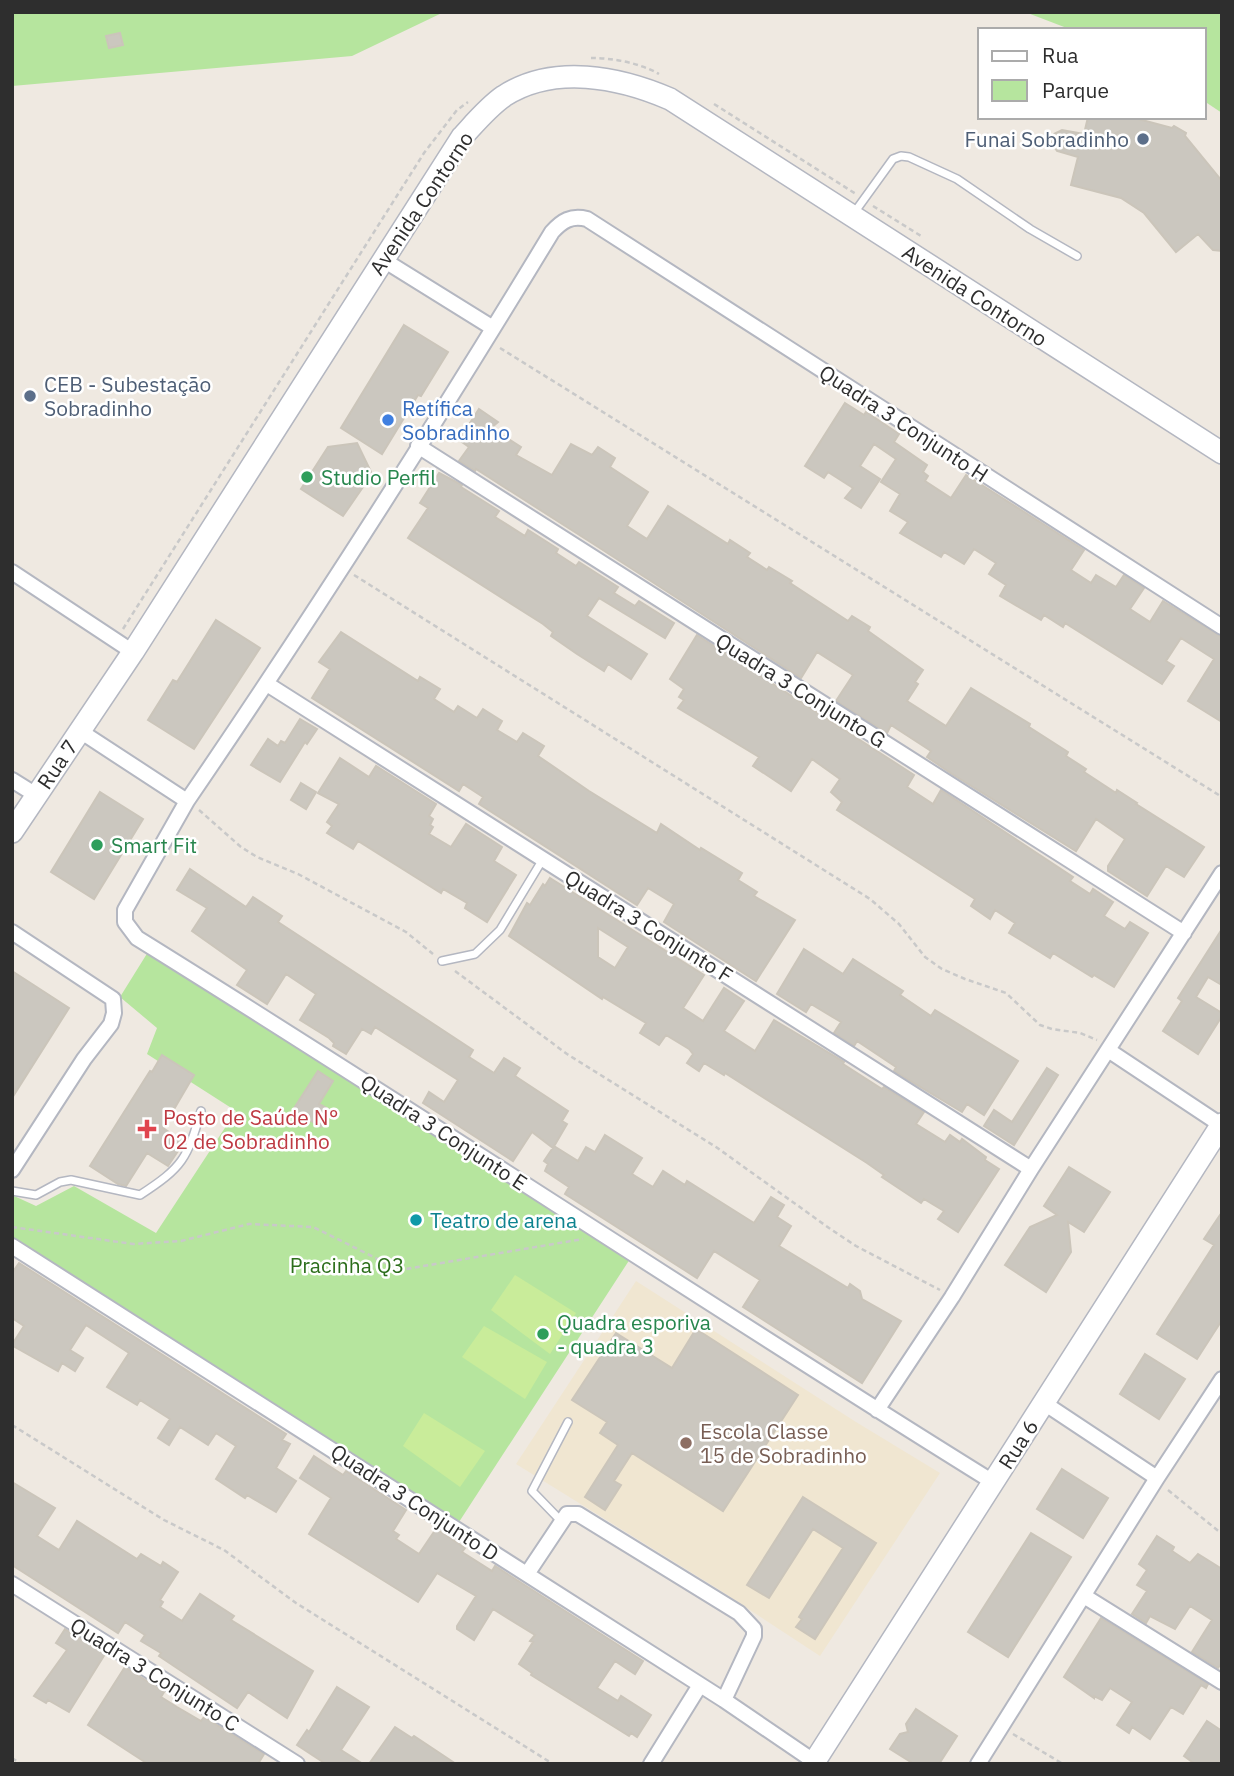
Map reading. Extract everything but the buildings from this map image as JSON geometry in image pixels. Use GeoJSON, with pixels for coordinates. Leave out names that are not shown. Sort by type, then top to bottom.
{"type":"FeatureCollection","features":[{"type":"Feature","properties":{"kind":"main road","name":"Avenida Contorno"},"geometry":{"type":"LineString","coordinates":[[79,731],[124,646],[461,137],[505,95],[545,80],[602,78],[626,82],[670,99],[858,207],[1222,453]]}},
{"type":"Feature","properties":{"kind":"main road","name":"Rua 7"},"geometry":{"type":"LineString","coordinates":[[12,832],[79,731]]}},
{"type":"Feature","properties":{"kind":"main road","name":"Rua 6"},"geometry":{"type":"LineString","coordinates":[[814,1763],[1221,1124]]}},
{"type":"Feature","properties":{"kind":"street","name":"Quadra 3 Conjunto E"},"geometry":{"type":"LineString","coordinates":[[587,219],[581,217],[565,220],[552,232],[267,684],[187,801],[125,910],[125,922],[137,938],[345,1067],[604,1236],[993,1482]]}},
{"type":"Feature","properties":{"kind":"street","name":"Quadra 3 Conjunto H"},"geometry":{"type":"LineString","coordinates":[[587,219],[1222,627]]}},
{"type":"Feature","properties":{"kind":"street"},"geometry":{"type":"LineString","coordinates":[[382,259],[490,334]]}},
{"type":"Feature","properties":{"kind":"street","name":"Quadra 3 Conjunto G"},"geometry":{"type":"LineString","coordinates":[[418,446],[1184,933]]}},
{"type":"Feature","properties":{"kind":"street"},"geometry":{"type":"LineString","coordinates":[[12,572],[124,646]]}},
{"type":"Feature","properties":{"kind":"street","name":"Quadra 3 Conjunto F"},"geometry":{"type":"LineString","coordinates":[[267,684],[1031,1169]]}},
{"type":"Feature","properties":{"kind":"street"},"geometry":{"type":"LineString","coordinates":[[79,731],[187,801]]}},
{"type":"Feature","properties":{"kind":"street"},"geometry":{"type":"LineString","coordinates":[[12,780],[36,795]]}},
{"type":"Feature","properties":{"kind":"street"},"geometry":{"type":"LineString","coordinates":[[877,1410],[1222,873]]}},
{"type":"Feature","properties":{"kind":"street"},"geometry":{"type":"LineString","coordinates":[[12,932],[113,999],[114,1005],[111,1024],[84,1059],[12,1170]]}},
{"type":"Feature","properties":{"kind":"street"},"geometry":{"type":"LineString","coordinates":[[1108,1049],[1221,1124]]}},
{"type":"Feature","properties":{"kind":"street","name":"Quadra 3 Conjunto D"},"geometry":{"type":"LineString","coordinates":[[12,1246],[724,1700],[814,1763]]}},
{"type":"Feature","properties":{"kind":"street"},"geometry":{"type":"LineString","coordinates":[[978,1764],[1222,1379]]}},
{"type":"Feature","properties":{"kind":"street"},"geometry":{"type":"LineString","coordinates":[[1044,1403],[1157,1478]]}},
{"type":"Feature","properties":{"kind":"street"},"geometry":{"type":"LineString","coordinates":[[527,1574],[567,1514],[578,1514],[747,1619],[754,1629],[754,1636],[724,1700]]}},
{"type":"Feature","properties":{"kind":"street","name":"Quadra 3 Conjunto C"},"geometry":{"type":"LineString","coordinates":[[12,1584],[297,1764]]}},
{"type":"Feature","properties":{"kind":"street"},"geometry":{"type":"LineString","coordinates":[[1084,1597],[1222,1682]]}},
{"type":"Feature","properties":{"kind":"street"},"geometry":{"type":"LineString","coordinates":[[651,1764],[700,1685]]}},
{"type":"Feature","properties":{"kind":"lane"},"geometry":{"type":"LineString","coordinates":[[858,207],[893,159],[909,157],[957,179],[1030,229],[1077,256]]}},
{"type":"Feature","properties":{"kind":"lane"},"geometry":{"type":"LineString","coordinates":[[442,961],[475,954],[500,930],[543,859]]}},
{"type":"Feature","properties":{"kind":"lane"},"geometry":{"type":"LineString","coordinates":[[12,1191],[36,1195],[61,1182],[71,1180],[141,1195],[168,1177],[188,1153],[201,1111]]}},
{"type":"Feature","properties":{"kind":"lane"},"geometry":{"type":"LineString","coordinates":[[562,1522],[532,1491],[568,1422]]}},
{"type":"Feature","properties":{"kind":"path"},"geometry":{"type":"LineString","coordinates":[[583,58],[607,58],[651,69],[663,75]]}},
{"type":"Feature","properties":{"kind":"path"},"geometry":{"type":"LineString","coordinates":[[709,101],[858,207],[921,236]]}},
{"type":"Feature","properties":{"kind":"path"},"geometry":{"type":"LineString","coordinates":[[124,646],[424,153],[457,110],[467,102]]}},
{"type":"Feature","properties":{"kind":"path"},"geometry":{"type":"LineString","coordinates":[[490,334],[1222,797]]}},
{"type":"Feature","properties":{"kind":"path"},"geometry":{"type":"LineString","coordinates":[[342,567],[870,899],[899,924],[925,957],[942,969],[1006,993],[1040,1025],[1095,1038],[1108,1049]]}},
{"type":"Feature","properties":{"kind":"path"},"geometry":{"type":"LineString","coordinates":[[187,801],[257,858],[298,874],[407,932],[491,999],[567,1054],[716,1147],[856,1246],[951,1297]]}},
{"type":"Feature","properties":{"kind":"path"},"geometry":{"type":"LineString","coordinates":[[12,1227],[133,1244],[181,1241],[249,1224],[313,1227],[400,1270],[604,1236]]}},
{"type":"Feature","properties":{"kind":"path"},"geometry":{"type":"LineString","coordinates":[[12,1425],[163,1520],[224,1550],[296,1604],[553,1764]]}},
{"type":"Feature","properties":{"kind":"path"},"geometry":{"type":"LineString","coordinates":[[1157,1478],[1176,1498],[1222,1534]]}},
{"type":"Feature","properties":{"kind":"path"},"geometry":{"type":"LineString","coordinates":[[1002,1726],[1063,1764]]}},
{"type":"Feature","properties":{"kind":"path"},"geometry":{"type":"LineString","coordinates":[[12,1758],[21,1764]]}},
{"type":"Feature","properties":{"kind":"shaded area","name":"Escola Classe 15 de Sobradinho"},"geometry":{"type":"Polygon","coordinates":[[[636,1281],[940,1473],[820,1656],[718,1589],[516,1464],[636,1281]]]}},
{"type":"Feature","properties":{"kind":"green space"},"geometry":{"type":"Polygon","coordinates":[[[12,12],[444,12],[352,56],[12,86],[12,12]]]}},
{"type":"Feature","properties":{"kind":"green space"},"geometry":{"type":"Polygon","coordinates":[[[1025,12],[1222,12],[1222,113],[1206,102],[1206,28],[1067,28],[1025,12]]]}},
{"type":"Feature","properties":{"kind":"green space","name":"Pracinha Q3"},"geometry":{"type":"Polygon","coordinates":[[[148,952],[630,1259],[459,1522],[12,1239],[12,1195],[36,1206],[74,1186],[156,1233],[236,1111],[147,1054],[157,1028],[120,997],[148,952]]]}},
{"type":"Feature","properties":{"kind":"green space","name":"Quadra esporiva - quadra 3"},"geometry":{"type":"Polygon","coordinates":[[[515,1275],[576,1313],[550,1354],[491,1310],[515,1275]]]}},
{"type":"Feature","properties":{"kind":"green space","name":"Quadra esporiva - quadra 3"},"geometry":{"type":"Polygon","coordinates":[[[484,1326],[547,1362],[525,1399],[462,1357],[484,1326]]]}},
{"type":"Feature","properties":{"kind":"green space"},"geometry":{"type":"Polygon","coordinates":[[[424,1413],[485,1451],[460,1487],[403,1446],[424,1413]]]}},
{"type":"Feature","properties":{"kind":"place","name":"Funai Sobradinho"},"geometry":{"type":"Point","coordinates":[1143,139]}},
{"type":"Feature","properties":{"kind":"place","name":"CEB - Subestação Sobradinho"},"geometry":{"type":"Point","coordinates":[30,396]}},
{"type":"Feature","properties":{"kind":"place","name":"Retífica Sobradinho"},"geometry":{"type":"Point","coordinates":[388,420]}},
{"type":"Feature","properties":{"kind":"place","name":"Studio Perfil"},"geometry":{"type":"Point","coordinates":[307,477]}},
{"type":"Feature","properties":{"kind":"place","name":"Smart Fit"},"geometry":{"type":"Point","coordinates":[97,845]}},
{"type":"Feature","properties":{"kind":"place","name":"Posto de Saúde N° 02 de Sobradinho"},"geometry":{"type":"Point","coordinates":[147,1129]}},
{"type":"Feature","properties":{"kind":"place","name":"Teatro de arena"},"geometry":{"type":"Point","coordinates":[416,1220]}},
{"type":"Feature","properties":{"kind":"place","name":"Quadra esporiva - quadra 3"},"geometry":{"type":"Point","coordinates":[543,1334]}},
{"type":"Feature","properties":{"kind":"place","name":"Escola Classe 15 de Sobradinho"},"geometry":{"type":"Point","coordinates":[686,1443]}}]}
